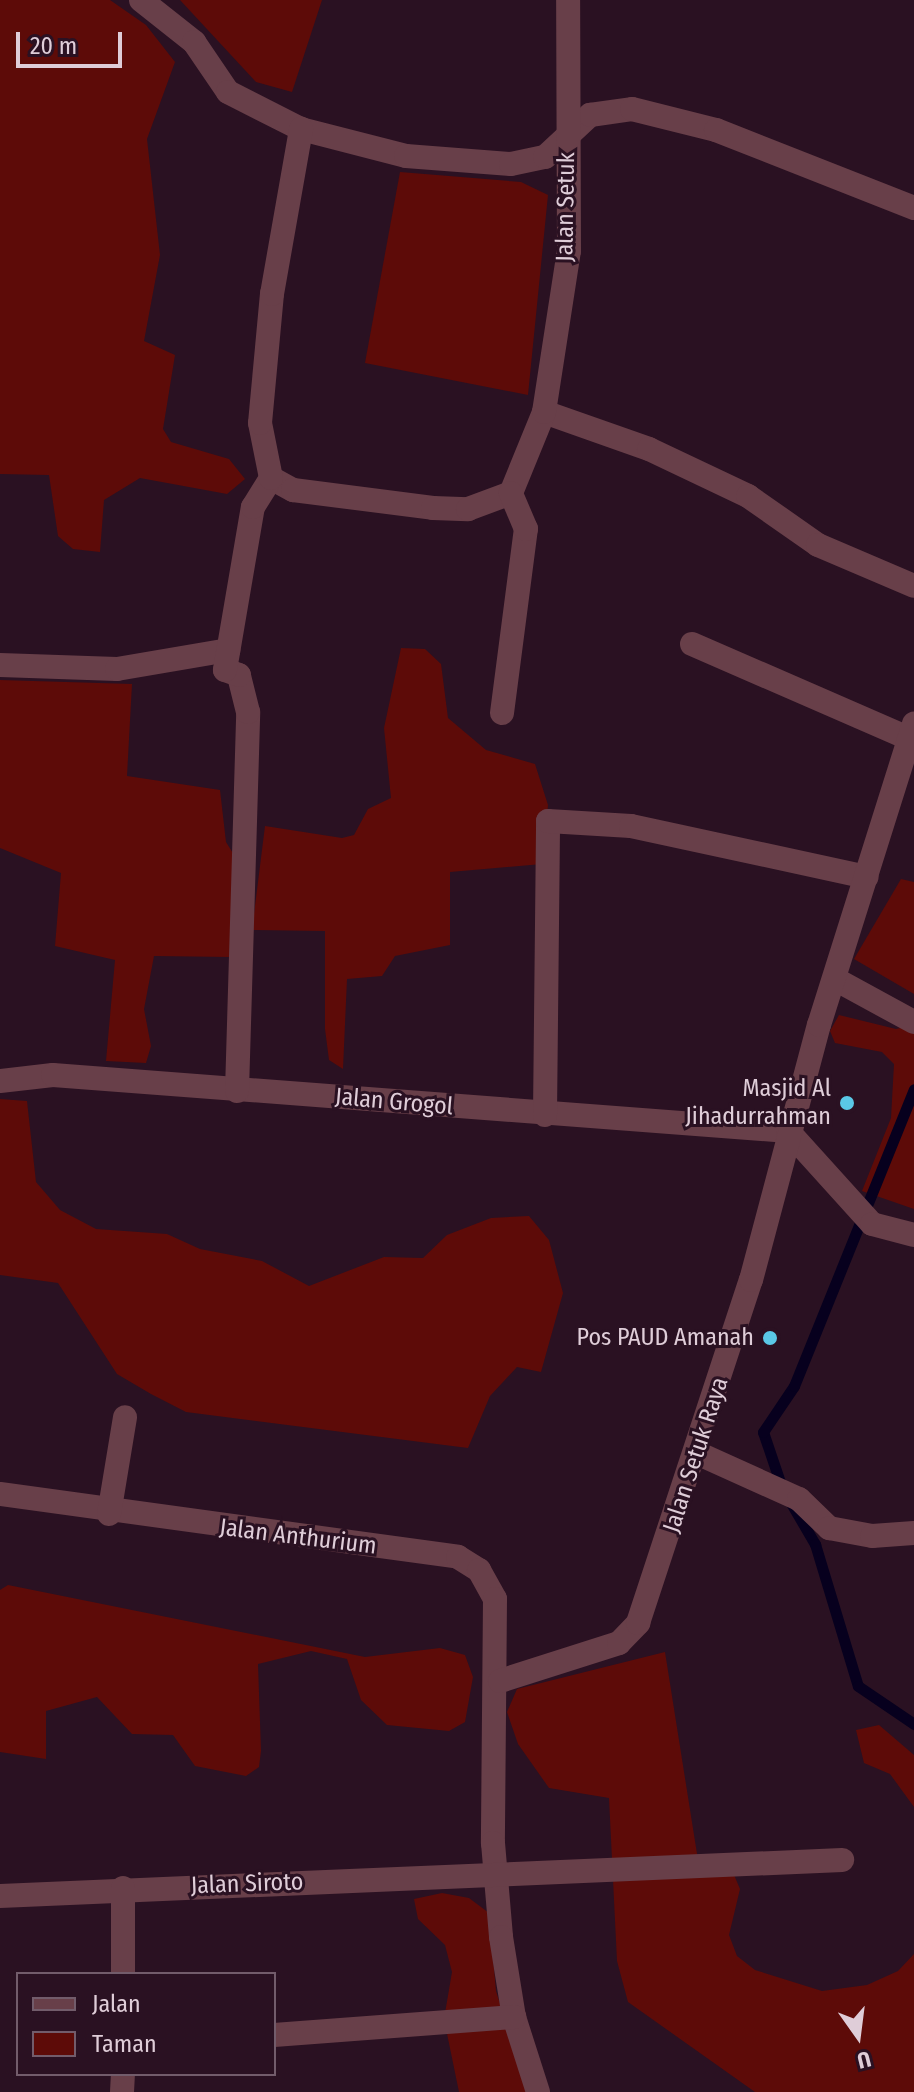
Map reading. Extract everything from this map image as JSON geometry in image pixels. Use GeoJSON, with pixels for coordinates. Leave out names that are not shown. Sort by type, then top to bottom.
{"type":"FeatureCollection","features":[{"type":"Feature","properties":{"kind":"street"},"geometry":{"type":"LineString","coordinates":[[141,0],[194,42],[228,92],[301,129],[406,156],[511,164],[545,157],[567,141],[590,115],[632,109],[716,130],[914,208]]}},
{"type":"Feature","properties":{"kind":"street","name":"Jalan Setuk"},"geometry":{"type":"LineString","coordinates":[[511,493],[544,412],[569,251],[568,0]]}},
{"type":"Feature","properties":{"kind":"street"},"geometry":{"type":"LineString","coordinates":[[237,1091],[248,712],[239,675],[225,670],[253,507],[271,478],[263,394],[301,129]]}},
{"type":"Feature","properties":{"kind":"street"},"geometry":{"type":"LineString","coordinates":[[544,412],[649,449],[748,496],[818,545],[914,586]]}},
{"type":"Feature","properties":{"kind":"street"},"geometry":{"type":"LineString","coordinates":[[271,478],[293,490],[433,508],[468,509],[511,493],[526,529],[502,713]]}},
{"type":"Feature","properties":{"kind":"street"},"geometry":{"type":"LineString","coordinates":[[692,644],[912,731]]}},
{"type":"Feature","properties":{"kind":"street"},"geometry":{"type":"LineString","coordinates":[[0,665],[117,669],[228,650]]}},
{"type":"Feature","properties":{"kind":"street","name":"Jalan Setuk Raya"},"geometry":{"type":"LineString","coordinates":[[500,1681],[619,1643],[638,1623],[697,1453],[788,1131],[912,731]]}},
{"type":"Feature","properties":{"kind":"street"},"geometry":{"type":"LineString","coordinates":[[545,1115],[548,821],[631,826],[867,877]]}},
{"type":"Feature","properties":{"kind":"street"},"geometry":{"type":"LineString","coordinates":[[835,979],[914,1022]]}},
{"type":"Feature","properties":{"kind":"street","name":"Jalan Grogol"},"geometry":{"type":"LineString","coordinates":[[0,1081],[53,1075],[545,1115],[788,1131]]}},
{"type":"Feature","properties":{"kind":"street"},"geometry":{"type":"LineString","coordinates":[[788,1131],[821,1159],[853,1204],[904,1234]]}},
{"type":"Feature","properties":{"kind":"street"},"geometry":{"type":"LineString","coordinates":[[109,1514],[125,1417]]}},
{"type":"Feature","properties":{"kind":"street"},"geometry":{"type":"LineString","coordinates":[[697,1453],[799,1499],[844,1534],[914,1533]]}},
{"type":"Feature","properties":{"kind":"street","name":"Jalan Anthurium"},"geometry":{"type":"LineString","coordinates":[[0,1494],[109,1514],[458,1557],[479,1570],[495,1599],[500,1681],[495,1879],[514,2017],[538,2092]]}},
{"type":"Feature","properties":{"kind":"street","name":"Jalan Siroto"},"geometry":{"type":"LineString","coordinates":[[0,1896],[123,1888],[495,1879],[842,1860]]}},
{"type":"Feature","properties":{"kind":"street"},"geometry":{"type":"LineString","coordinates":[[123,1888],[123,1972]]}},
{"type":"Feature","properties":{"kind":"street"},"geometry":{"type":"LineString","coordinates":[[276,2035],[514,2017]]}},
{"type":"Feature","properties":{"kind":"green space"},"geometry":{"type":"Polygon","coordinates":[[[0,0],[110,0],[146,25],[175,62],[147,139],[160,255],[144,341],[175,355],[163,429],[171,442],[229,459],[245,479],[227,494],[140,478],[104,500],[100,552],[73,549],[58,536],[49,475],[0,474],[0,0]]]}},
{"type":"Feature","properties":{"kind":"green space"},"geometry":{"type":"Polygon","coordinates":[[[180,0],[322,0],[292,92],[256,82],[180,0]]]}},
{"type":"Feature","properties":{"kind":"green space"},"geometry":{"type":"Polygon","coordinates":[[[400,172],[521,182],[548,195],[528,395],[365,363],[400,172]]]}},
{"type":"Feature","properties":{"kind":"green space"},"geometry":{"type":"Polygon","coordinates":[[[401,648],[425,649],[441,664],[448,718],[486,750],[535,764],[548,805],[542,864],[450,872],[450,945],[395,956],[382,976],[347,979],[343,1069],[329,1060],[325,1029],[325,931],[252,930],[265,826],[342,838],[354,835],[368,809],[391,798],[384,728],[401,648]]]}},
{"type":"Feature","properties":{"kind":"green space"},"geometry":{"type":"Polygon","coordinates":[[[0,680],[132,684],[127,776],[220,790],[226,842],[239,863],[231,957],[154,956],[144,1009],[151,1046],[146,1063],[106,1061],[115,960],[55,946],[61,873],[0,848],[0,680]]]}},
{"type":"Feature","properties":{"kind":"green space"},"geometry":{"type":"Polygon","coordinates":[[[901,879],[914,882],[914,994],[854,959],[901,879]]]}},
{"type":"Feature","properties":{"kind":"green space"},"geometry":{"type":"Polygon","coordinates":[[[839,1015],[896,1029],[914,1025],[914,1209],[862,1191],[891,1118],[894,1064],[882,1052],[835,1043],[830,1031],[839,1015]]]}},
{"type":"Feature","properties":{"kind":"green space"},"geometry":{"type":"Polygon","coordinates":[[[0,1099],[27,1101],[36,1182],[60,1210],[96,1229],[167,1234],[200,1249],[262,1261],[309,1286],[384,1257],[423,1258],[447,1235],[491,1218],[529,1216],[549,1240],[563,1293],[541,1372],[517,1367],[490,1396],[468,1448],[186,1412],[117,1374],[58,1283],[0,1275],[0,1099]]]}},
{"type":"Feature","properties":{"kind":"green space"},"geometry":{"type":"Polygon","coordinates":[[[8,1585],[365,1657],[440,1648],[465,1655],[473,1677],[465,1722],[449,1731],[387,1725],[361,1700],[347,1659],[311,1651],[258,1664],[261,1751],[259,1767],[246,1776],[195,1766],[173,1735],[132,1734],[97,1697],[46,1711],[46,1759],[0,1752],[0,1590],[8,1585]]]}},
{"type":"Feature","properties":{"kind":"green space"},"geometry":{"type":"Polygon","coordinates":[[[665,1652],[698,1860],[732,1870],[740,1889],[729,1935],[737,1956],[755,1970],[822,1991],[867,1985],[898,1971],[914,1954],[914,2092],[755,2092],[628,2002],[617,1961],[609,1798],[549,1788],[518,1744],[507,1712],[517,1689],[665,1652]]]}},
{"type":"Feature","properties":{"kind":"green space"},"geometry":{"type":"Polygon","coordinates":[[[879,1725],[914,1755],[914,1807],[890,1774],[864,1763],[856,1730],[879,1725]]]}},
{"type":"Feature","properties":{"kind":"green space"},"geometry":{"type":"Polygon","coordinates":[[[442,1893],[469,1898],[489,1913],[496,1991],[528,2092],[459,2092],[444,2019],[452,1972],[445,1945],[418,1919],[414,1899],[442,1893]]]}},
{"type":"Feature","properties":{"kind":"waterway"},"geometry":{"type":"LineString","coordinates":[[782,1488],[763,1432],[794,1386],[914,1089]]}},
{"type":"Feature","properties":{"kind":"waterway"},"geometry":{"type":"LineString","coordinates":[[791,1503],[815,1544],[858,1686],[914,1724]]}},
{"type":"Feature","properties":{"kind":"place","name":"Masjid Al Jihadurrahman"},"geometry":{"type":"Point","coordinates":[847,1103]}},
{"type":"Feature","properties":{"kind":"place","name":"Pos PAUD Amanah"},"geometry":{"type":"Point","coordinates":[770,1338]}}]}
